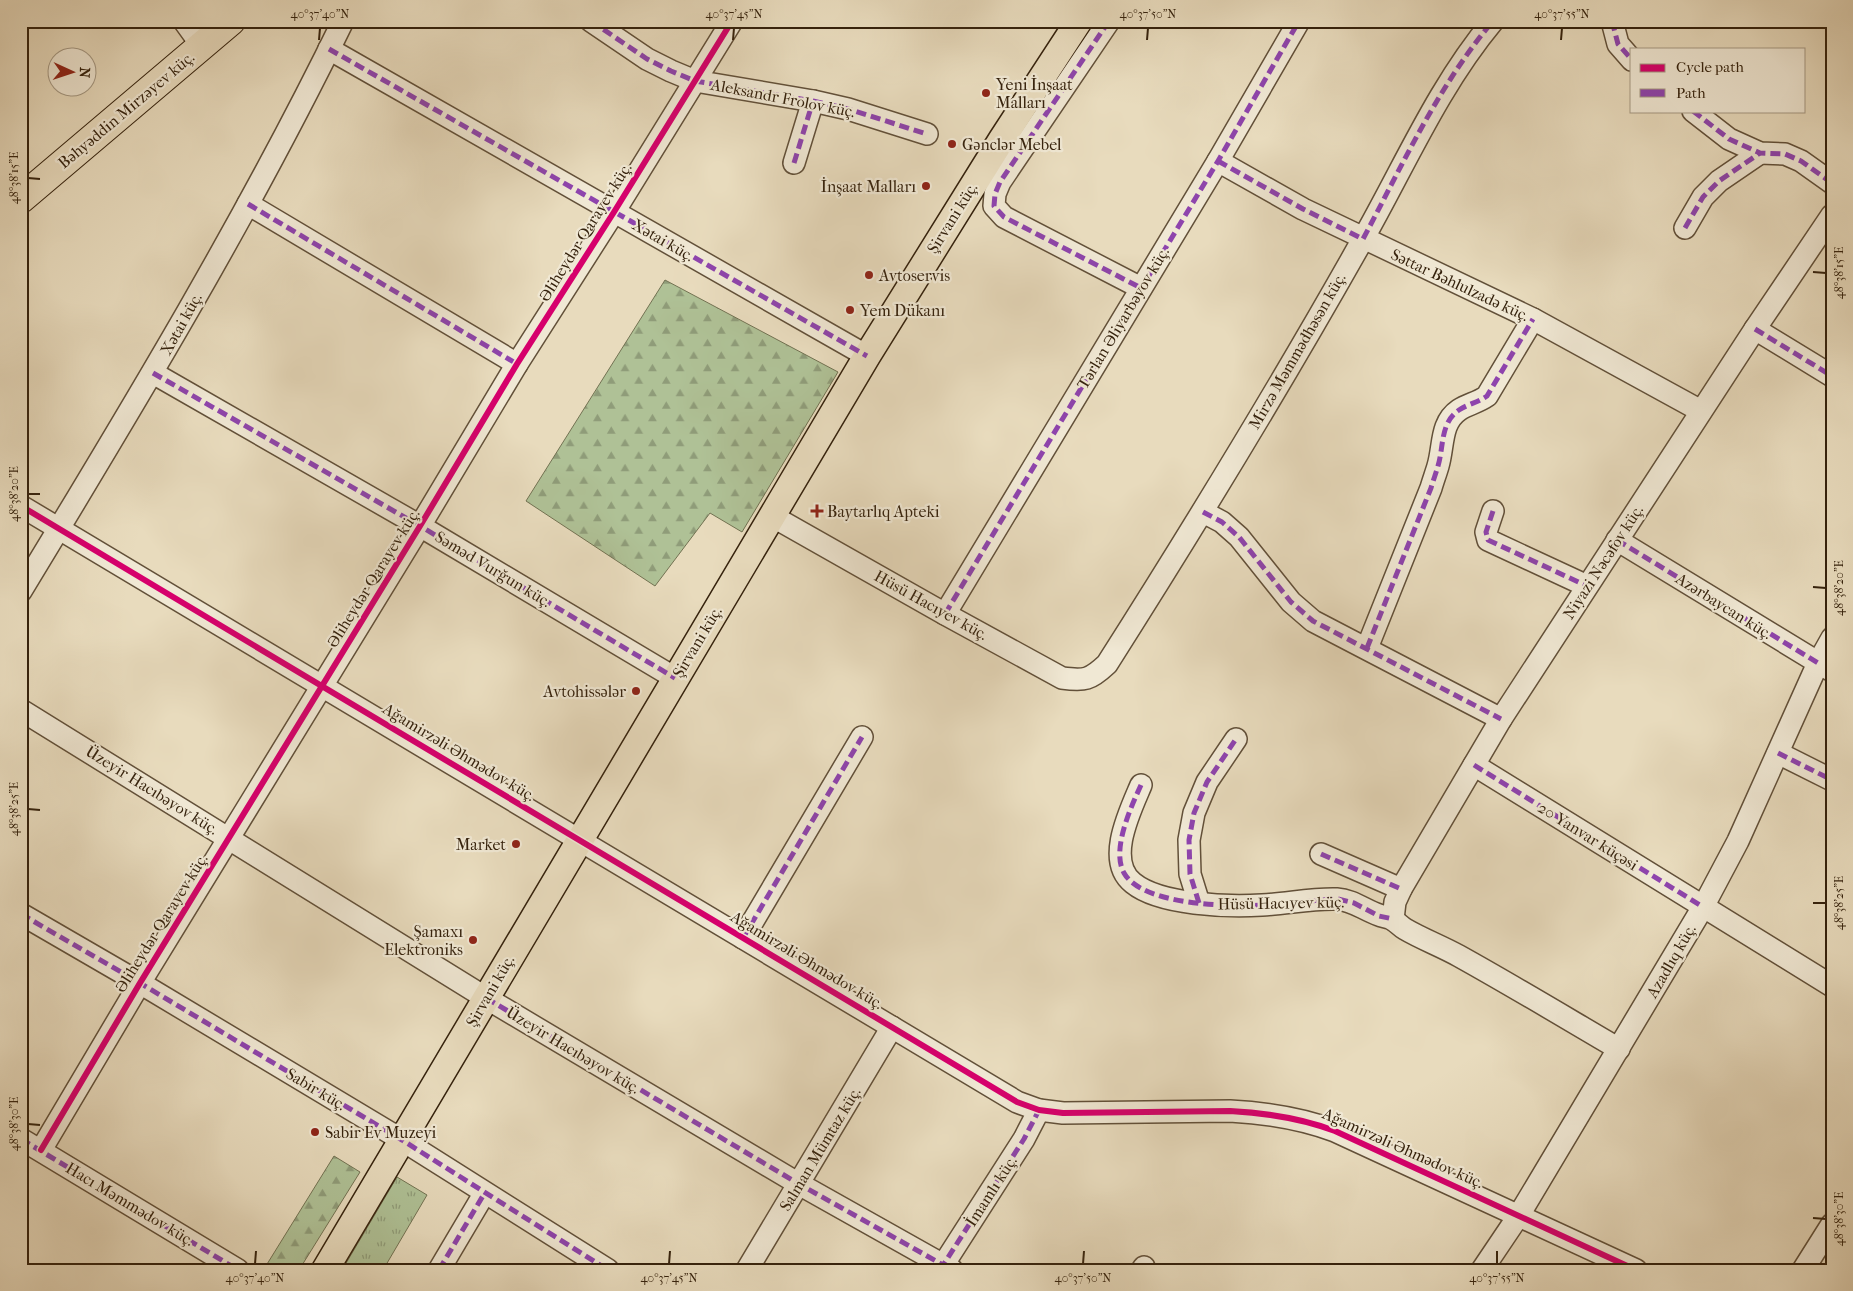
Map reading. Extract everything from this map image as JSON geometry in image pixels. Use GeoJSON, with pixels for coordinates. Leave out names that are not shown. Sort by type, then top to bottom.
{"type":"FeatureCollection","features":[{"type":"Feature","properties":{"kind":"highway","name":"Bəhyəddin Mirzəyev küç."},"geometry":{"type":"LineString","coordinates":[[21,198],[231,21]]}},
{"type":"Feature","properties":{"kind":"main road","name":"Şirvani küç."},"geometry":{"type":"LineString","coordinates":[[325,1270],[867,356],[1002,139],[1079,21]]}},
{"type":"Feature","properties":{"kind":"street"},"geometry":{"type":"LineString","coordinates":[[184,21],[202,46]]}},
{"type":"Feature","properties":{"kind":"street","name":"Xətai küç."},"geometry":{"type":"LineString","coordinates":[[21,592],[153,373],[248,204],[343,21]]}},
{"type":"Feature","properties":{"kind":"street","name":"Aleksandr Frolov küç."},"geometry":{"type":"LineString","coordinates":[[592,21],[647,58],[695,81],[813,101],[848,109],[927,134]]}},
{"type":"Feature","properties":{"kind":"street","name":"Əliheydər Qarayev küç."},"geometry":{"type":"LineString","coordinates":[[41,1150],[140,983],[517,364],[732,21]]}},
{"type":"Feature","properties":{"kind":"street"},"geometry":{"type":"LineString","coordinates":[[1109,21],[1000,182],[995,194],[994,206],[1004,217],[1141,288]]}},
{"type":"Feature","properties":{"kind":"street","name":"Tərlan Əliyarbəyov küç."},"geometry":{"type":"LineString","coordinates":[[945,614],[1218,161],[1299,21]]}},
{"type":"Feature","properties":{"kind":"street","name":"Mirzə Məmmədhəsən küç."},"geometry":{"type":"LineString","coordinates":[[1094,676],[1107,664],[1204,512],[1363,239],[1439,97],[1460,64],[1493,21]]}},
{"type":"Feature","properties":{"kind":"street"},"geometry":{"type":"LineString","coordinates":[[1612,21],[1618,44],[1630,58]]}},
{"type":"Feature","properties":{"kind":"street","name":"Xətai küç."},"geometry":{"type":"LineString","coordinates":[[329,49],[867,356]]}},
{"type":"Feature","properties":{"kind":"street"},"geometry":{"type":"LineString","coordinates":[[794,163],[813,101]]}},
{"type":"Feature","properties":{"kind":"street"},"geometry":{"type":"LineString","coordinates":[[1695,112],[1729,140],[1760,153],[1785,154],[1801,161],[1832,183]]}},
{"type":"Feature","properties":{"kind":"street"},"geometry":{"type":"LineString","coordinates":[[1685,228],[1703,197],[1719,181],[1760,153]]}},
{"type":"Feature","properties":{"kind":"street","name":"Səttar Bəhlulzadə küç."},"geometry":{"type":"LineString","coordinates":[[1218,161],[1303,209],[1533,319],[1701,411]]}},
{"type":"Feature","properties":{"kind":"street"},"geometry":{"type":"LineString","coordinates":[[248,204],[517,364]]}},
{"type":"Feature","properties":{"kind":"street","name":"Niyazi Nəcəfov küç."},"geometry":{"type":"LineString","coordinates":[[1392,919],[1395,902],[1401,889],[1501,719],[1754,329],[1832,215]]}},
{"type":"Feature","properties":{"kind":"street"},"geometry":{"type":"LineString","coordinates":[[1366,648],[1439,466],[1444,430],[1448,419],[1460,409],[1478,403],[1487,396],[1533,319]]}},
{"type":"Feature","properties":{"kind":"street"},"geometry":{"type":"LineString","coordinates":[[1754,329],[1832,376]]}},
{"type":"Feature","properties":{"kind":"street","name":"Səməd Vurğun küç."},"geometry":{"type":"LineString","coordinates":[[153,373],[420,526],[675,678]]}},
{"type":"Feature","properties":{"kind":"street","name":"Ağamirzəli Əhmədov küç."},"geometry":{"type":"LineString","coordinates":[[21,506],[1017,1102],[1039,1110],[1070,1114],[1230,1111],[1256,1112],[1298,1119],[1335,1131],[1636,1270]]}},
{"type":"Feature","properties":{"kind":"street"},"geometry":{"type":"LineString","coordinates":[[1493,511],[1486,532],[1488,540],[1587,586]]}},
{"type":"Feature","properties":{"kind":"street"},"geometry":{"type":"LineString","coordinates":[[1204,512],[1222,522],[1239,537],[1292,602],[1313,621],[1501,719]]}},
{"type":"Feature","properties":{"kind":"street","name":"Hüsü Hacıyev küç."},"geometry":{"type":"LineString","coordinates":[[772,516],[1062,678],[1078,680],[1094,676]]}},
{"type":"Feature","properties":{"kind":"street","name":"Azərbaycan küç."},"geometry":{"type":"LineString","coordinates":[[1617,540],[1825,667]]}},
{"type":"Feature","properties":{"kind":"street","name":"Azadlıq küç."},"geometry":{"type":"LineString","coordinates":[[1482,1270],[1519,1215],[1702,907],[1738,841],[1778,753],[1825,667],[1832,638]]}},
{"type":"Feature","properties":{"kind":"street","name":"Üzeyir Hacıbəyov küç."},"geometry":{"type":"LineString","coordinates":[[21,710],[486,998],[799,1184],[945,1268]]}},
{"type":"Feature","properties":{"kind":"street"},"geometry":{"type":"LineString","coordinates":[[743,938],[862,737]]}},
{"type":"Feature","properties":{"kind":"street"},"geometry":{"type":"LineString","coordinates":[[1199,903],[1190,874],[1189,840],[1194,813],[1207,782],[1236,739]]}},
{"type":"Feature","properties":{"kind":"street"},"geometry":{"type":"LineString","coordinates":[[1778,753],[1832,780]]}},
{"type":"Feature","properties":{"kind":"street","name":"20 Yanvar küçəsi"},"geometry":{"type":"LineString","coordinates":[[1474,765],[1832,986]]}},
{"type":"Feature","properties":{"kind":"street","name":"Hüsü Hacıyev küç."},"geometry":{"type":"LineString","coordinates":[[1141,785],[1121,836],[1120,857],[1123,873],[1133,883],[1149,893],[1175,900],[1236,906],[1338,899],[1354,903],[1379,916],[1392,919],[1405,929],[1460,956],[1619,1049]]}},
{"type":"Feature","properties":{"kind":"street"},"geometry":{"type":"LineString","coordinates":[[1321,854],[1401,889]]}},
{"type":"Feature","properties":{"kind":"street","name":"Sabir küç."},"geometry":{"type":"LineString","coordinates":[[21,914],[402,1140],[484,1194],[608,1270]]}},
{"type":"Feature","properties":{"kind":"street","name":"Salman Mümtaz küç."},"geometry":{"type":"LineString","coordinates":[[747,1270],[892,1027]]}},
{"type":"Feature","properties":{"kind":"street","name":"İmamlı küç."},"geometry":{"type":"LineString","coordinates":[[945,1268],[1024,1139],[1039,1110]]}},
{"type":"Feature","properties":{"kind":"street","name":"Hacı Məmmədov küç."},"geometry":{"type":"LineString","coordinates":[[21,1139],[238,1270]]}},
{"type":"Feature","properties":{"kind":"street"},"geometry":{"type":"LineString","coordinates":[[439,1270],[484,1194]]}},
{"type":"Feature","properties":{"kind":"street"},"geometry":{"type":"LineString","coordinates":[[1803,1270],[1832,1224]]}},
{"type":"Feature","properties":{"kind":"green space"},"geometry":{"type":"Polygon","coordinates":[[[665,280],[838,372],[742,532],[710,513],[655,586],[526,501],[665,280]]]}},
{"type":"Feature","properties":{"kind":"green space"},"geometry":{"type":"Polygon","coordinates":[[[334,1156],[360,1172],[299,1270],[265,1270],[264,1269],[334,1156]]]}},
{"type":"Feature","properties":{"kind":"green space"},"geometry":{"type":"Polygon","coordinates":[[[397,1177],[427,1195],[383,1270],[342,1270],[397,1177]]]}},
{"type":"Feature","properties":{"kind":"marked path"},"geometry":{"type":"LineString","coordinates":[[591,21],[647,59],[695,81],[813,101],[848,109],[927,134]]}},
{"type":"Feature","properties":{"kind":"marked path"},"geometry":{"type":"LineString","coordinates":[[1109,21],[1000,182],[995,194],[994,206],[1004,217],[1141,288]]}},
{"type":"Feature","properties":{"kind":"marked path"},"geometry":{"type":"LineString","coordinates":[[945,614],[1218,161],[1299,21]]}},
{"type":"Feature","properties":{"kind":"marked path"},"geometry":{"type":"LineString","coordinates":[[1218,161],[1303,209],[1363,239],[1438,99],[1473,46],[1493,21]]}},
{"type":"Feature","properties":{"kind":"marked path"},"geometry":{"type":"LineString","coordinates":[[1612,21],[1618,44],[1630,58]]}},
{"type":"Feature","properties":{"kind":"marked path"},"geometry":{"type":"LineString","coordinates":[[329,49],[867,356]]}},
{"type":"Feature","properties":{"kind":"marked path"},"geometry":{"type":"LineString","coordinates":[[794,163],[813,101]]}},
{"type":"Feature","properties":{"kind":"marked path"},"geometry":{"type":"LineString","coordinates":[[1694,112],[1729,139],[1760,153],[1785,154],[1801,161],[1832,183]]}},
{"type":"Feature","properties":{"kind":"marked path"},"geometry":{"type":"LineString","coordinates":[[1685,228],[1703,197],[1719,181],[1760,153]]}},
{"type":"Feature","properties":{"kind":"marked path"},"geometry":{"type":"LineString","coordinates":[[248,204],[517,364]]}},
{"type":"Feature","properties":{"kind":"marked path"},"geometry":{"type":"LineString","coordinates":[[1367,648],[1431,488],[1449,421],[1459,410],[1487,396],[1533,319]]}},
{"type":"Feature","properties":{"kind":"marked path"},"geometry":{"type":"LineString","coordinates":[[1755,329],[1832,376]]}},
{"type":"Feature","properties":{"kind":"marked path"},"geometry":{"type":"LineString","coordinates":[[153,373],[420,526],[675,678]]}},
{"type":"Feature","properties":{"kind":"marked path"},"geometry":{"type":"LineString","coordinates":[[1493,511],[1486,532],[1488,540],[1587,586]]}},
{"type":"Feature","properties":{"kind":"marked path"},"geometry":{"type":"LineString","coordinates":[[1203,512],[1222,522],[1239,537],[1291,602],[1313,621],[1501,719]]}},
{"type":"Feature","properties":{"kind":"marked path"},"geometry":{"type":"LineString","coordinates":[[1617,540],[1818,663]]}},
{"type":"Feature","properties":{"kind":"marked path"},"geometry":{"type":"LineString","coordinates":[[743,938],[862,737]]}},
{"type":"Feature","properties":{"kind":"marked path"},"geometry":{"type":"LineString","coordinates":[[1199,903],[1190,874],[1189,840],[1194,813],[1207,782],[1236,739]]}},
{"type":"Feature","properties":{"kind":"marked path"},"geometry":{"type":"LineString","coordinates":[[1778,753],[1832,780]]}},
{"type":"Feature","properties":{"kind":"marked path"},"geometry":{"type":"LineString","coordinates":[[1474,765],[1703,907]]}},
{"type":"Feature","properties":{"kind":"marked path"},"geometry":{"type":"LineString","coordinates":[[1141,785],[1124,829],[1120,853],[1124,873],[1134,884],[1148,892],[1187,902],[1246,906],[1338,899],[1354,903],[1379,916],[1393,919]]}},
{"type":"Feature","properties":{"kind":"marked path"},"geometry":{"type":"LineString","coordinates":[[1321,854],[1401,889]]}},
{"type":"Feature","properties":{"kind":"marked path"},"geometry":{"type":"LineString","coordinates":[[21,914],[402,1140],[608,1270]]}},
{"type":"Feature","properties":{"kind":"marked path"},"geometry":{"type":"LineString","coordinates":[[486,998],[799,1184],[952,1270]]}},
{"type":"Feature","properties":{"kind":"marked path"},"geometry":{"type":"LineString","coordinates":[[940,1270],[1024,1139],[1039,1110]]}},
{"type":"Feature","properties":{"kind":"marked path"},"geometry":{"type":"LineString","coordinates":[[21,1139],[238,1270]]}},
{"type":"Feature","properties":{"kind":"marked path"},"geometry":{"type":"LineString","coordinates":[[439,1270],[484,1194]]}},
{"type":"Feature","properties":{"kind":"cycle path"},"geometry":{"type":"LineString","coordinates":[[41,1150],[140,983],[517,364],[732,21]]}},
{"type":"Feature","properties":{"kind":"cycle path"},"geometry":{"type":"LineString","coordinates":[[21,506],[1017,1102],[1039,1110],[1063,1113],[1230,1111],[1297,1119],[1335,1131],[1636,1270]]}},
{"type":"Feature","properties":{"kind":"place","name":"Yeni İnşaat Malları"},"geometry":{"type":"Point","coordinates":[986,93]}},
{"type":"Feature","properties":{"kind":"place","name":"Gənclər Mebel"},"geometry":{"type":"Point","coordinates":[952,144]}},
{"type":"Feature","properties":{"kind":"place","name":"İnşaat Malları"},"geometry":{"type":"Point","coordinates":[926,186]}},
{"type":"Feature","properties":{"kind":"place","name":"Avtoservis"},"geometry":{"type":"Point","coordinates":[869,275]}},
{"type":"Feature","properties":{"kind":"place","name":"Yem Dükanı"},"geometry":{"type":"Point","coordinates":[850,310]}},
{"type":"Feature","properties":{"kind":"place","name":"Baytarlıq Apteki"},"geometry":{"type":"Point","coordinates":[817,511]}},
{"type":"Feature","properties":{"kind":"place","name":"Avtohissələr"},"geometry":{"type":"Point","coordinates":[636,691]}},
{"type":"Feature","properties":{"kind":"place","name":"Market"},"geometry":{"type":"Point","coordinates":[516,844]}},
{"type":"Feature","properties":{"kind":"place","name":"Şamaxı Elektroniks"},"geometry":{"type":"Point","coordinates":[473,940]}},
{"type":"Feature","properties":{"kind":"place","name":"Sabir Ev Muzeyi"},"geometry":{"type":"Point","coordinates":[315,1132]}}]}
